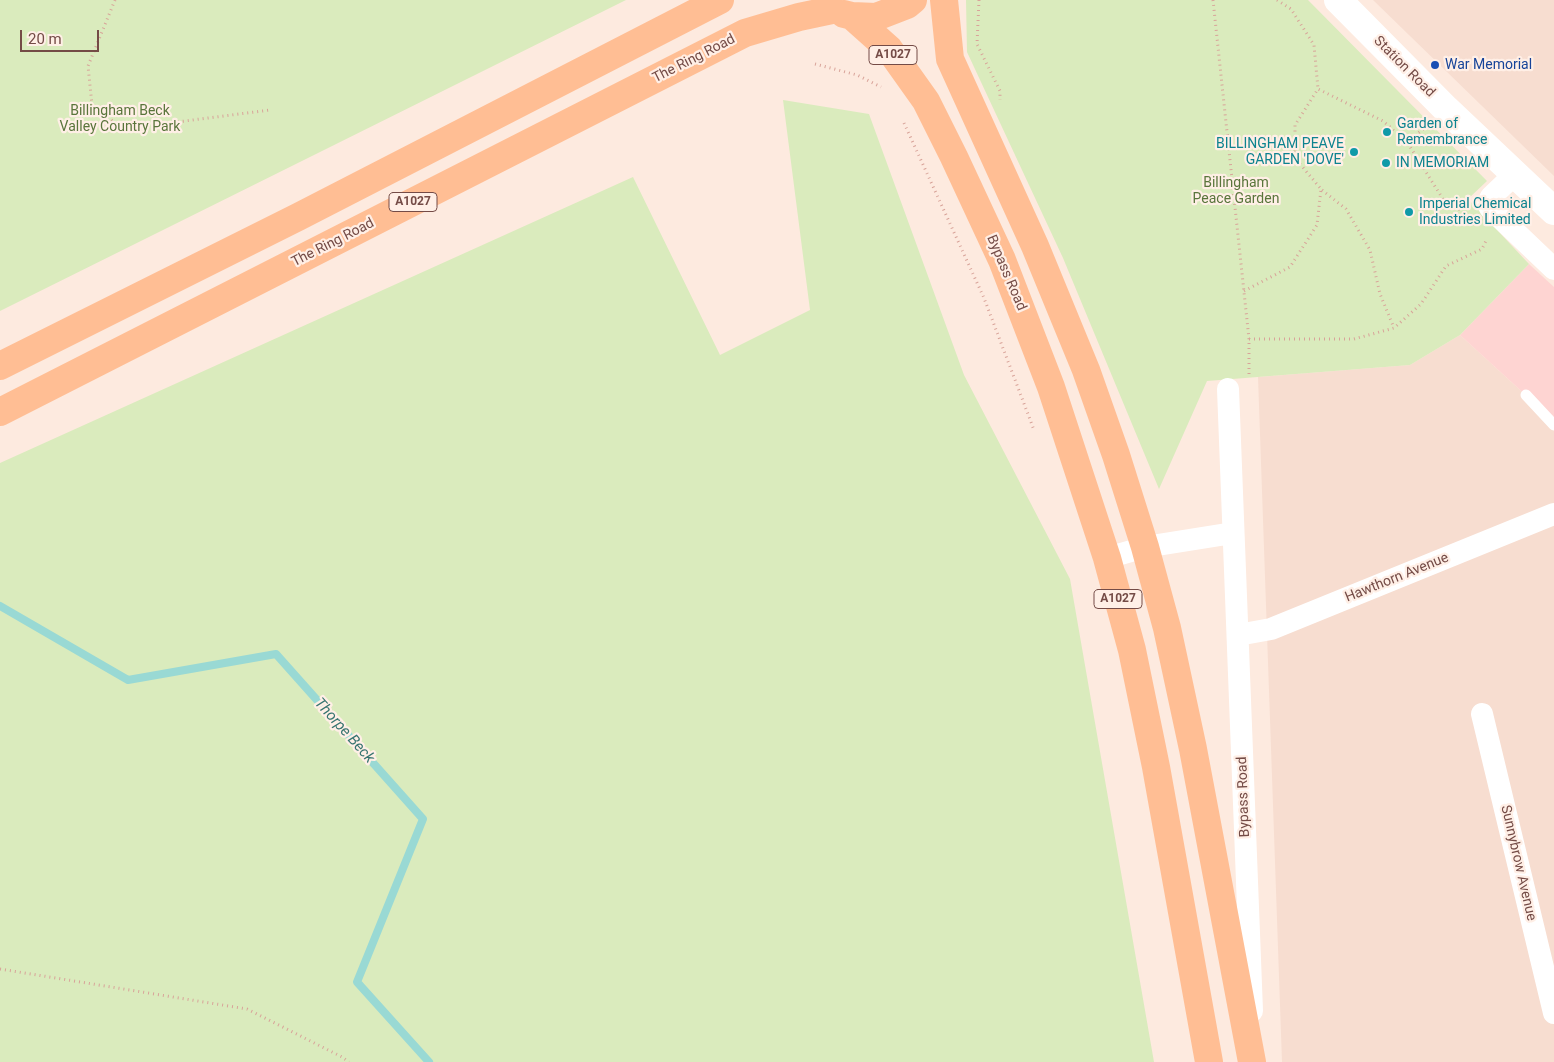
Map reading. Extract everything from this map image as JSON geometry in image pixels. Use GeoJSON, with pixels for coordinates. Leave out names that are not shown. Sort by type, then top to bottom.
{"type":"FeatureCollection","features":[{"type":"Feature","properties":{"kind":"main road","name":"A1027"},"geometry":{"type":"LineString","coordinates":[[0,366],[307,212],[720,0]]}},
{"type":"Feature","properties":{"kind":"main road","name":"A1027"},"geometry":{"type":"LineString","coordinates":[[834,9],[876,17],[907,5],[913,0]]}},
{"type":"Feature","properties":{"kind":"main road","name":"Bypass Road"},"geometry":{"type":"LineString","coordinates":[[944,0],[950,59],[1035,246],[1086,370],[1116,455],[1145,548],[1166,628],[1193,749],[1253,1062]]}},
{"type":"Feature","properties":{"kind":"main road","name":"The Ring Road"},"geometry":{"type":"LineString","coordinates":[[0,412],[745,33],[834,9]]}},
{"type":"Feature","properties":{"kind":"main road","name":"Bypass Road"},"geometry":{"type":"LineString","coordinates":[[834,9],[889,49],[926,101],[1002,260],[1051,387],[1107,558],[1132,650],[1156,767],[1210,1062]]}},
{"type":"Feature","properties":{"kind":"street","name":"Station Road"},"geometry":{"type":"LineString","coordinates":[[1338,0],[1446,109],[1554,211]]}},
{"type":"Feature","properties":{"kind":"street"},"geometry":{"type":"LineString","coordinates":[[1516,174],[1491,197],[1488,203],[1490,208],[1554,269]]}},
{"type":"Feature","properties":{"kind":"street","name":"Bypass Road"},"geometry":{"type":"LineString","coordinates":[[1228,389],[1253,1062]]}},
{"type":"Feature","properties":{"kind":"street","name":"Hawthorn Avenue"},"geometry":{"type":"LineString","coordinates":[[1238,635],[1271,629],[1554,514]]}},
{"type":"Feature","properties":{"kind":"street"},"geometry":{"type":"LineString","coordinates":[[1107,558],[1145,548],[1233,533]]}},
{"type":"Feature","properties":{"kind":"street","name":"Sunnybrow Avenue"},"geometry":{"type":"LineString","coordinates":[[1482,714],[1554,1013]]}},
{"type":"Feature","properties":{"kind":"lane"},"geometry":{"type":"LineString","coordinates":[[1526,395],[1554,425]]}},
{"type":"Feature","properties":{"kind":"path"},"geometry":{"type":"LineString","coordinates":[[115,0],[88,66],[92,105],[123,129],[270,110]]}},
{"type":"Feature","properties":{"kind":"path"},"geometry":{"type":"LineString","coordinates":[[979,0],[977,44],[1000,90]]}},
{"type":"Feature","properties":{"kind":"path"},"geometry":{"type":"LineString","coordinates":[[1213,0],[1249,340],[1249,388],[1228,389]]}},
{"type":"Feature","properties":{"kind":"path"},"geometry":{"type":"LineString","coordinates":[[1277,0],[1291,9],[1314,46],[1318,89],[1295,125],[1295,158],[1321,189],[1346,209],[1370,250],[1380,294],[1394,328]]}},
{"type":"Feature","properties":{"kind":"path"},"geometry":{"type":"LineString","coordinates":[[815,64],[857,75],[888,90]]}},
{"type":"Feature","properties":{"kind":"path"},"geometry":{"type":"LineString","coordinates":[[1318,89],[1384,121],[1407,142],[1443,199],[1475,219],[1498,215]]}},
{"type":"Feature","properties":{"kind":"path"},"geometry":{"type":"LineString","coordinates":[[919,153],[984,298],[1036,435]]}},
{"type":"Feature","properties":{"kind":"path"},"geometry":{"type":"LineString","coordinates":[[1244,291],[1290,267],[1317,225],[1321,189]]}},
{"type":"Feature","properties":{"kind":"path"},"geometry":{"type":"LineString","coordinates":[[1249,340],[1354,339],[1394,328],[1421,304],[1446,266],[1482,249],[1498,215]]}},
{"type":"Feature","properties":{"kind":"path"},"geometry":{"type":"LineString","coordinates":[[0,969],[247,1009],[342,1057],[348,1062]]}},
{"type":"Feature","properties":{"kind":"shaded area"},"geometry":{"type":"Polygon","coordinates":[[[1373,0],[1554,0],[1554,176],[1373,0]]]}},
{"type":"Feature","properties":{"kind":"shaded area"},"geometry":{"type":"Polygon","coordinates":[[[1529,264],[1554,287],[1554,421],[1460,335],[1529,264]]]}},
{"type":"Feature","properties":{"kind":"shaded area"},"geometry":{"type":"Polygon","coordinates":[[[1460,335],[1554,421],[1554,1062],[1282,1062],[1258,377],[1410,365],[1460,335]]]}},
{"type":"Feature","properties":{"kind":"green space","name":"Billingham Beck Valley Country Park"},"geometry":{"type":"Polygon","coordinates":[[[0,0],[626,0],[0,311],[0,0]]]}},
{"type":"Feature","properties":{"kind":"green space","name":"Billingham Peace Garden"},"geometry":{"type":"Polygon","coordinates":[[[966,0],[1308,0],[1487,181],[1468,199],[1529,264],[1460,335],[1410,365],[1207,381],[1159,489],[1063,258],[967,52],[966,0]]]}},
{"type":"Feature","properties":{"kind":"green space"},"geometry":{"type":"Polygon","coordinates":[[[783,100],[869,114],[964,375],[1070,579],[1154,1062],[0,1062],[0,463],[633,177],[720,355],[810,310],[783,100]]]}},
{"type":"Feature","properties":{"kind":"waterway","name":"Thorpe Beck"},"geometry":{"type":"LineString","coordinates":[[0,606],[128,680],[276,654],[423,819],[357,982],[429,1062]]}},
{"type":"Feature","properties":{"kind":"place","name":"War Memorial"},"geometry":{"type":"Point","coordinates":[1435,65]}},
{"type":"Feature","properties":{"kind":"place","name":"Garden of Remembrance"},"geometry":{"type":"Point","coordinates":[1387,132]}},
{"type":"Feature","properties":{"kind":"place","name":"BILLINGHAM PEAVE GARDEN 'DOVE'"},"geometry":{"type":"Point","coordinates":[1354,152]}},
{"type":"Feature","properties":{"kind":"place","name":"IN MEMORIAM"},"geometry":{"type":"Point","coordinates":[1386,163]}},
{"type":"Feature","properties":{"kind":"place","name":"Imperial Chemical Industries Limited"},"geometry":{"type":"Point","coordinates":[1409,212]}}]}
